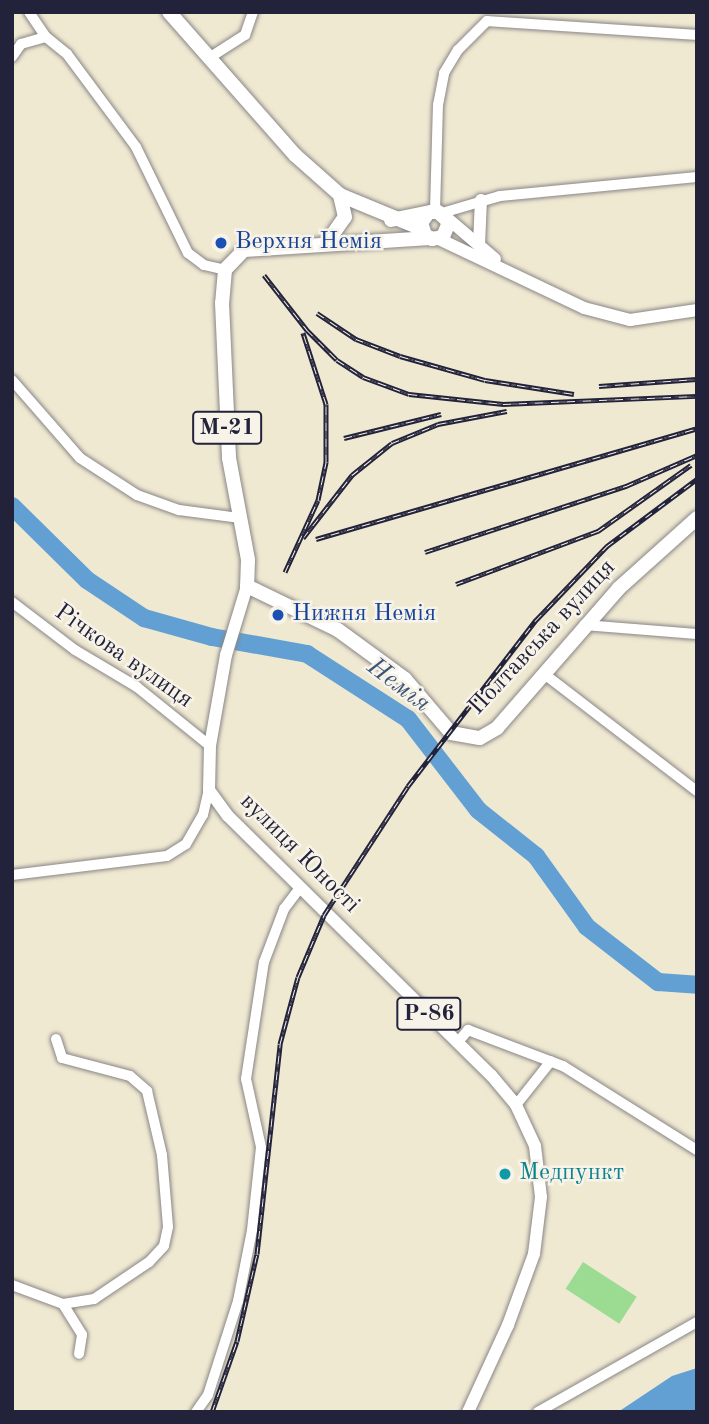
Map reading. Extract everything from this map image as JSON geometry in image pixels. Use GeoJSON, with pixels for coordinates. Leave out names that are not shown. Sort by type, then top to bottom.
{"type":"FeatureCollection","features":[{"type":"Feature","properties":{"kind":"highway"},"geometry":{"type":"LineString","coordinates":[[169,12],[295,155],[340,195],[391,220],[431,223]]}},
{"type":"Feature","properties":{"kind":"highway"},"geometry":{"type":"LineString","coordinates":[[328,241],[345,218],[340,195]]}},
{"type":"Feature","properties":{"kind":"highway"},"geometry":{"type":"LineString","coordinates":[[391,220],[431,223]]}},
{"type":"Feature","properties":{"kind":"highway"},"geometry":{"type":"LineString","coordinates":[[225,270],[244,250],[328,241],[388,240],[431,223]]}},
{"type":"Feature","properties":{"kind":"highway"},"geometry":{"type":"LineString","coordinates":[[388,240],[431,223]]}},
{"type":"Feature","properties":{"kind":"highway","name":"М-21"},"geometry":{"type":"LineString","coordinates":[[225,270],[222,303],[226,405],[248,560],[247,586]]}},
{"type":"Feature","properties":{"kind":"highway","name":"Полтавська вулиця"},"geometry":{"type":"LineString","coordinates":[[247,586],[304,610],[371,652],[405,679],[445,728],[459,737],[480,738],[497,727],[584,625],[657,549],[697,518]]}},
{"type":"Feature","properties":{"kind":"main road"},"geometry":{"type":"LineString","coordinates":[[479,245],[481,200]]}},
{"type":"Feature","properties":{"kind":"main road"},"geometry":{"type":"LineString","coordinates":[[431,223],[479,245],[503,267]]}},
{"type":"Feature","properties":{"kind":"main road"},"geometry":{"type":"LineString","coordinates":[[431,223],[503,267],[584,308],[630,320],[697,310]]}},
{"type":"Feature","properties":{"kind":"main road","name":"вулиця Юності"},"geometry":{"type":"LineString","coordinates":[[247,586],[226,655],[209,746],[209,790],[228,816],[458,1042],[516,1105],[526,1122],[539,1171],[539,1229],[520,1297],[468,1412]]}},
{"type":"Feature","properties":{"kind":"street"},"geometry":{"type":"LineString","coordinates":[[29,12],[46,37],[67,54],[136,147],[188,253],[204,265],[225,270]]}},
{"type":"Feature","properties":{"kind":"street"},"geometry":{"type":"LineString","coordinates":[[209,58],[245,35],[253,12]]}},
{"type":"Feature","properties":{"kind":"street"},"geometry":{"type":"LineString","coordinates":[[697,35],[556,27],[500,16],[486,21],[458,50],[444,73],[438,105],[431,223],[481,200],[697,177]]}},
{"type":"Feature","properties":{"kind":"street"},"geometry":{"type":"LineString","coordinates":[[12,57],[21,44],[46,37]]}},
{"type":"Feature","properties":{"kind":"street"},"geometry":{"type":"LineString","coordinates":[[12,380],[80,458],[137,495],[179,510],[240,518]]}},
{"type":"Feature","properties":{"kind":"street","name":"Річкова вулиця"},"geometry":{"type":"LineString","coordinates":[[12,602],[75,650],[137,687],[209,746]]}},
{"type":"Feature","properties":{"kind":"street"},"geometry":{"type":"LineString","coordinates":[[584,625],[697,634]]}},
{"type":"Feature","properties":{"kind":"street"},"geometry":{"type":"LineString","coordinates":[[543,673],[697,791]]}},
{"type":"Feature","properties":{"kind":"street"},"geometry":{"type":"LineString","coordinates":[[12,875],[167,856],[186,844],[203,815],[209,790]]}},
{"type":"Feature","properties":{"kind":"street"},"geometry":{"type":"LineString","coordinates":[[196,1412],[208,1395],[238,1301],[252,1230],[261,1146],[246,1079],[264,962],[284,909],[300,888]]}},
{"type":"Feature","properties":{"kind":"street"},"geometry":{"type":"LineString","coordinates":[[458,1042],[468,1030],[551,1061],[697,1150]]}},
{"type":"Feature","properties":{"kind":"street"},"geometry":{"type":"LineString","coordinates":[[12,1285],[63,1304],[94,1299],[149,1262],[164,1247],[169,1227],[158,1133],[147,1091],[130,1076],[62,1058],[56,1039]]}},
{"type":"Feature","properties":{"kind":"street"},"geometry":{"type":"LineString","coordinates":[[516,1105],[551,1061]]}},
{"type":"Feature","properties":{"kind":"street"},"geometry":{"type":"LineString","coordinates":[[63,1304],[82,1335],[79,1354]]}},
{"type":"Feature","properties":{"kind":"street"},"geometry":{"type":"LineString","coordinates":[[538,1412],[697,1322]]}},
{"type":"Feature","properties":{"kind":"green space"},"geometry":{"type":"Polygon","coordinates":[[[583,1262],[637,1297],[619,1324],[566,1289],[583,1262]]]}},
{"type":"Feature","properties":{"kind":"water"},"geometry":{"type":"Polygon","coordinates":[[[697,1368],[697,1412],[618,1412],[672,1376],[697,1368]]]}},
{"type":"Feature","properties":{"kind":"waterway","name":"Немія"},"geometry":{"type":"LineString","coordinates":[[12,506],[87,580],[144,618],[212,637],[307,654],[408,719],[478,810],[536,856],[587,927],[658,982],[697,985]]}},
{"type":"Feature","properties":{"kind":"railway"},"geometry":{"type":"LineString","coordinates":[[264,275],[307,330],[337,360],[363,377],[409,394],[503,404],[697,396]]}},
{"type":"Feature","properties":{"kind":"railway"},"geometry":{"type":"LineString","coordinates":[[317,313],[356,339],[400,356],[485,380],[574,394]]}},
{"type":"Feature","properties":{"kind":"railway"},"geometry":{"type":"LineString","coordinates":[[285,572],[318,500],[326,462],[326,404],[303,333]]}},
{"type":"Feature","properties":{"kind":"railway"},"geometry":{"type":"LineString","coordinates":[[599,386],[697,379]]}},
{"type":"Feature","properties":{"kind":"railway"},"geometry":{"type":"LineString","coordinates":[[303,538],[352,475],[392,443],[438,424],[507,411]]}},
{"type":"Feature","properties":{"kind":"railway"},"geometry":{"type":"LineString","coordinates":[[344,438],[441,414]]}},
{"type":"Feature","properties":{"kind":"railway"},"geometry":{"type":"LineString","coordinates":[[316,539],[697,428]]}},
{"type":"Feature","properties":{"kind":"railway"},"geometry":{"type":"LineString","coordinates":[[425,552],[626,486],[697,455]]}},
{"type":"Feature","properties":{"kind":"railway"},"geometry":{"type":"LineString","coordinates":[[456,584],[598,531],[691,465]]}},
{"type":"Feature","properties":{"kind":"railway"},"geometry":{"type":"LineString","coordinates":[[212,1412],[237,1341],[257,1254],[280,1044],[298,977],[324,915],[408,786],[536,620],[607,546],[697,479]]}},
{"type":"Feature","properties":{"kind":"place","name":"Верхня Немія"},"geometry":{"type":"Point","coordinates":[221,243]}},
{"type":"Feature","properties":{"kind":"place","name":"Нижня Немія"},"geometry":{"type":"Point","coordinates":[278,615]}},
{"type":"Feature","properties":{"kind":"place","name":"Медпункт"},"geometry":{"type":"Point","coordinates":[505,1174]}}]}
